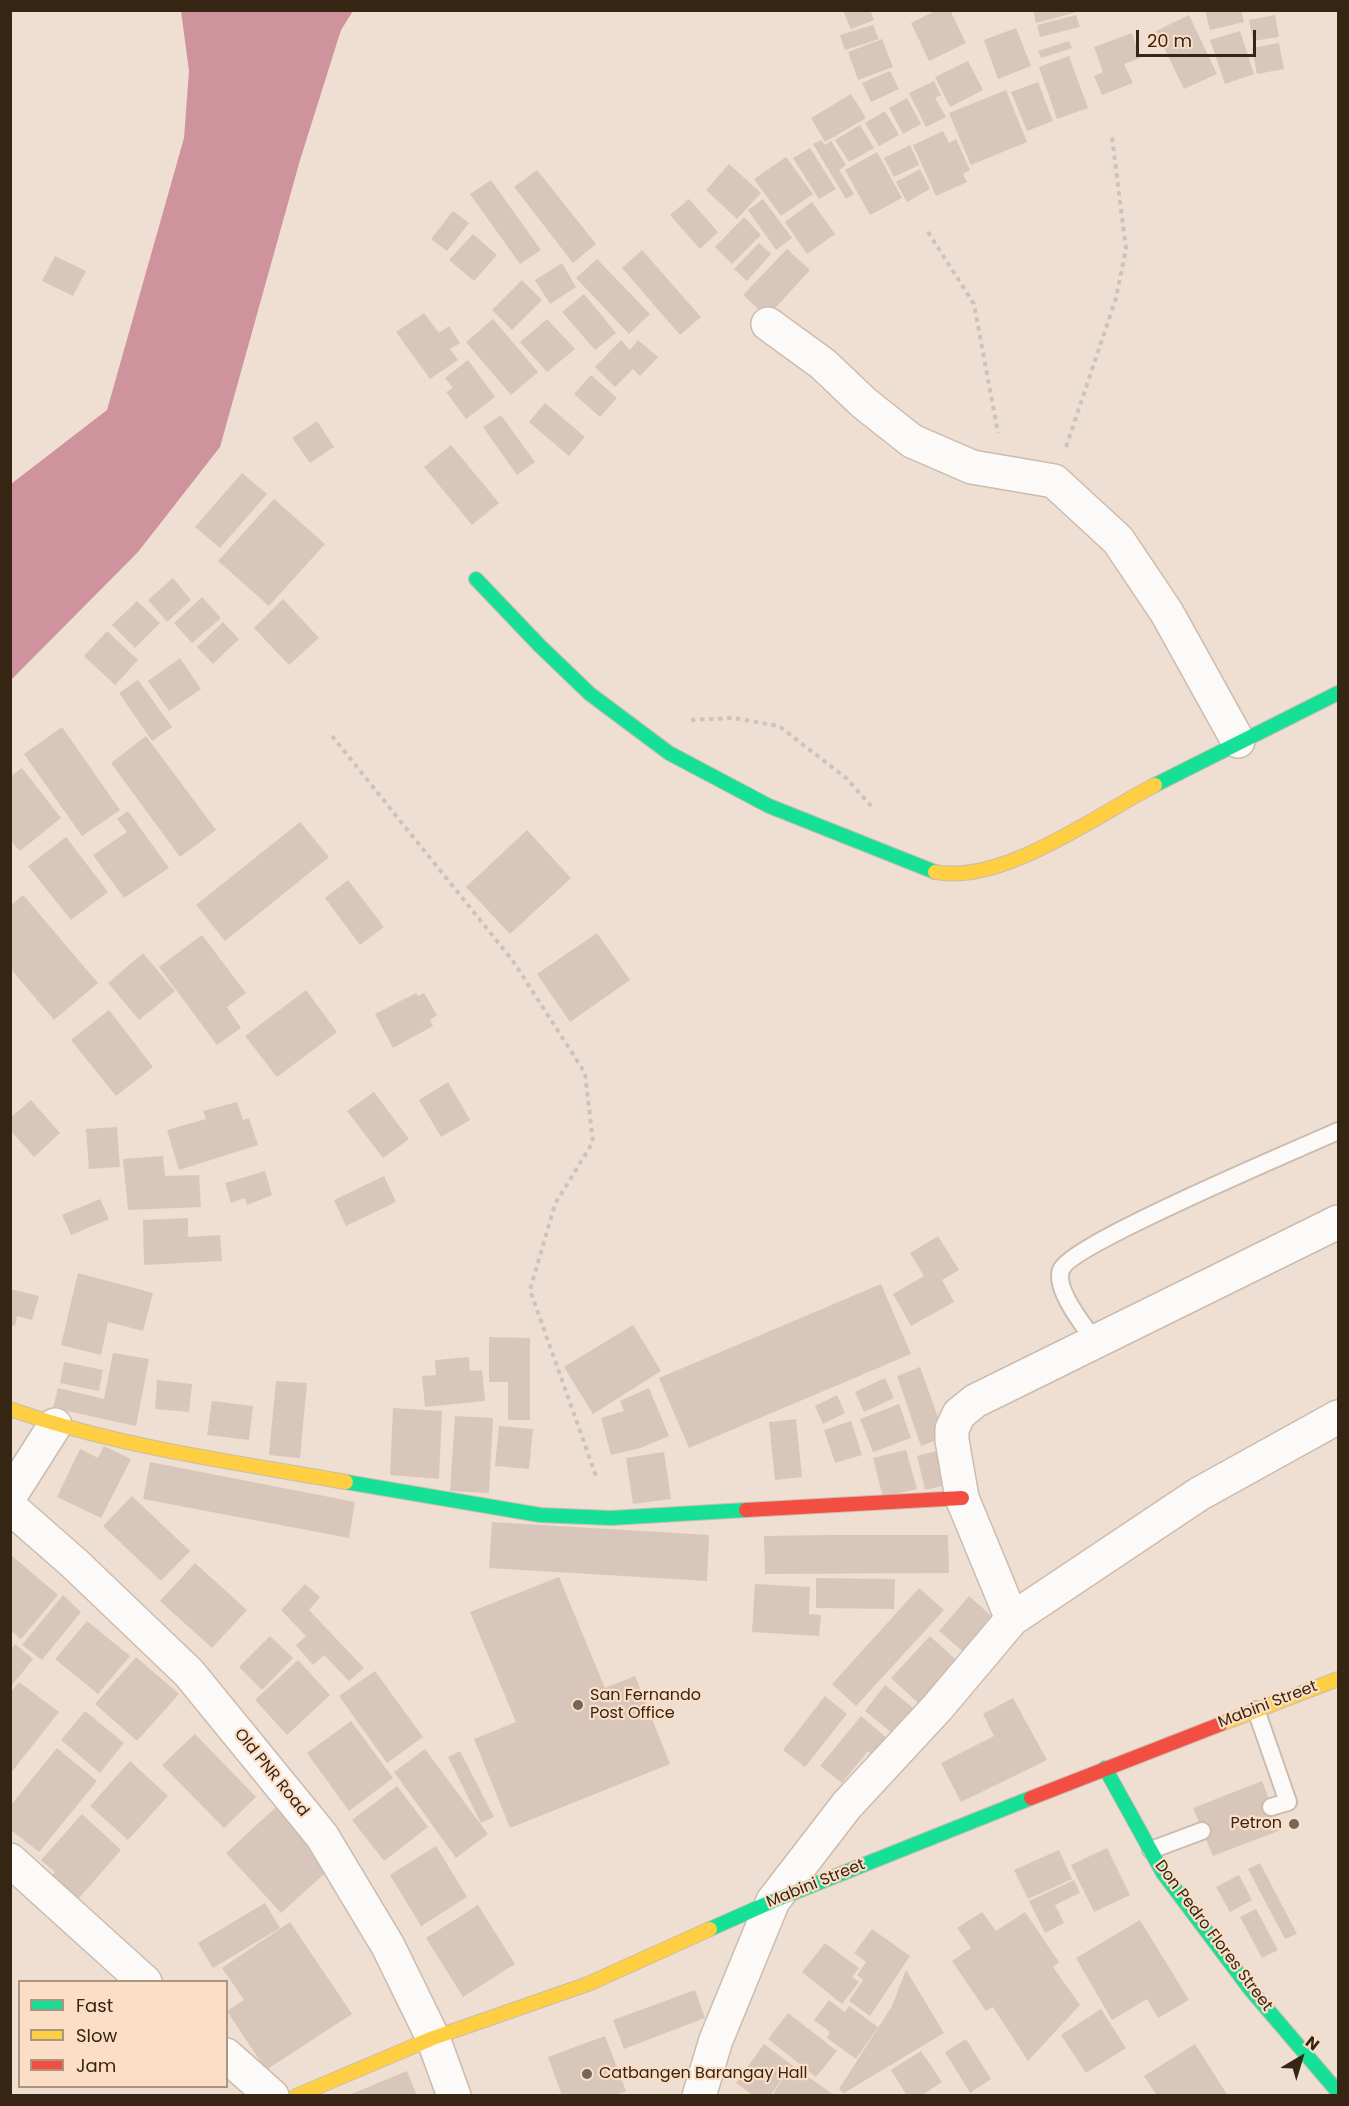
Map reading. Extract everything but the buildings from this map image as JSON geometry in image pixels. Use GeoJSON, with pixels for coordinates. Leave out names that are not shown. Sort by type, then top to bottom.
{"type":"FeatureCollection","features":[{"type":"Feature","properties":{"kind":"street"},"geometry":{"type":"LineString","coordinates":[[768,324],[823,364],[864,403],[912,441],[972,467],[1054,481],[1118,540],[1167,613],[1238,741]]}},
{"type":"Feature","properties":{"kind":"street"},"geometry":{"type":"LineString","coordinates":[[476,579],[540,649],[610,710],[697,769],[810,825],[927,870],[957,875],[974,874],[1022,856],[1238,741],[1338,693]]}},
{"type":"Feature","properties":{"kind":"street"},"geometry":{"type":"LineString","coordinates":[[1012,1619],[962,1498],[952,1440],[952,1429],[959,1414],[975,1401],[1338,1222]]}},
{"type":"Feature","properties":{"kind":"street"},"geometry":{"type":"LineString","coordinates":[[10,1409],[55,1425],[197,1456],[540,1515],[611,1518],[962,1498]]}},
{"type":"Feature","properties":{"kind":"street"},"geometry":{"type":"LineString","coordinates":[[699,2096],[716,2040],[773,1901],[848,1804],[937,1708],[1012,1619],[1198,1494],[1338,1417]]}},
{"type":"Feature","properties":{"kind":"street"},"geometry":{"type":"LineString","coordinates":[[10,1496],[55,1425]]}},
{"type":"Feature","properties":{"kind":"street","name":"Old PNR Road"},"geometry":{"type":"LineString","coordinates":[[10,1507],[74,1563],[189,1672],[322,1836],[388,1946],[433,2038],[454,2096]]}},
{"type":"Feature","properties":{"kind":"street","name":"Mabini Street"},"geometry":{"type":"LineString","coordinates":[[296,2096],[322,2091],[433,2038],[588,1984],[773,1901],[1105,1768],[1338,1678]]}},
{"type":"Feature","properties":{"kind":"street","name":"Don Pedro Flores Street"},"geometry":{"type":"LineString","coordinates":[[1105,1768],[1163,1873],[1250,1989],[1338,2092]]}},
{"type":"Feature","properties":{"kind":"street"},"geometry":{"type":"LineString","coordinates":[[10,1860],[144,1980]]}},
{"type":"Feature","properties":{"kind":"street"},"geometry":{"type":"LineString","coordinates":[[228,2057],[272,2096]]}},
{"type":"Feature","properties":{"kind":"lane"},"geometry":{"type":"LineString","coordinates":[[1096,1342],[1076,1316],[1060,1277],[1061,1270],[1073,1256],[1146,1218],[1338,1131]]}},
{"type":"Feature","properties":{"kind":"lane"},"geometry":{"type":"LineString","coordinates":[[1256,1710],[1288,1802],[1271,1807]]}},
{"type":"Feature","properties":{"kind":"lane"},"geometry":{"type":"LineString","coordinates":[[1151,1850],[1202,1831]]}},
{"type":"Feature","properties":{"kind":"path"},"geometry":{"type":"LineString","coordinates":[[1054,481],[1116,298],[1126,249],[1112,137]]}},
{"type":"Feature","properties":{"kind":"path"},"geometry":{"type":"LineString","coordinates":[[928,232],[974,304],[982,359],[1009,475]]}},
{"type":"Feature","properties":{"kind":"path"},"geometry":{"type":"LineString","coordinates":[[689,720],[733,718],[779,726],[846,777],[874,809]]}},
{"type":"Feature","properties":{"kind":"path"},"geometry":{"type":"LineString","coordinates":[[332,736],[513,961],[585,1073],[593,1142],[555,1204],[530,1290],[611,1518]]}},
{"type":"Feature","properties":{"kind":"shaded area"},"geometry":{"type":"Polygon","coordinates":[[[181,11],[353,11],[341,30],[300,160],[220,447],[138,552],[11,680],[11,484],[107,410],[184,138],[189,71],[181,11]]]}},
{"type":"Feature","properties":{"kind":"traffic: fast"},"geometry":{"type":"LineString","coordinates":[[476,579],[590,694],[669,753],[769,806],[935,872]]}},
{"type":"Feature","properties":{"kind":"traffic: fast"},"geometry":{"type":"LineString","coordinates":[[1155,785],[1338,693]]}},
{"type":"Feature","properties":{"kind":"traffic: fast"},"geometry":{"type":"LineString","coordinates":[[346,1482],[540,1515],[611,1518],[746,1510]]}},
{"type":"Feature","properties":{"kind":"traffic: fast"},"geometry":{"type":"LineString","coordinates":[[1105,1768],[1163,1873],[1250,1989],[1338,2092]]}},
{"type":"Feature","properties":{"kind":"traffic: fast"},"geometry":{"type":"LineString","coordinates":[[710,1929],[773,1901],[1031,1798]]}},
{"type":"Feature","properties":{"kind":"traffic: slow"},"geometry":{"type":"LineString","coordinates":[[935,872],[961,873],[989,868],[1018,858],[1077,830],[1155,785]]}},
{"type":"Feature","properties":{"kind":"traffic: slow"},"geometry":{"type":"LineString","coordinates":[[10,1409],[134,1444],[346,1482]]}},
{"type":"Feature","properties":{"kind":"traffic: slow"},"geometry":{"type":"LineString","coordinates":[[1221,1724],[1338,1679]]}},
{"type":"Feature","properties":{"kind":"traffic: slow"},"geometry":{"type":"LineString","coordinates":[[296,2096],[433,2038],[588,1984],[710,1929]]}},
{"type":"Feature","properties":{"kind":"traffic: jam"},"geometry":{"type":"LineString","coordinates":[[746,1510],[962,1498]]}},
{"type":"Feature","properties":{"kind":"traffic: jam"},"geometry":{"type":"LineString","coordinates":[[1031,1798],[1221,1724]]}},
{"type":"Feature","properties":{"kind":"place","name":"San Fernando Post Office"},"geometry":{"type":"Point","coordinates":[578,1705]}},
{"type":"Feature","properties":{"kind":"place","name":"Petron"},"geometry":{"type":"Point","coordinates":[1294,1824]}},
{"type":"Feature","properties":{"kind":"place","name":"Catbangen Barangay Hall"},"geometry":{"type":"Point","coordinates":[587,2074]}}]}
